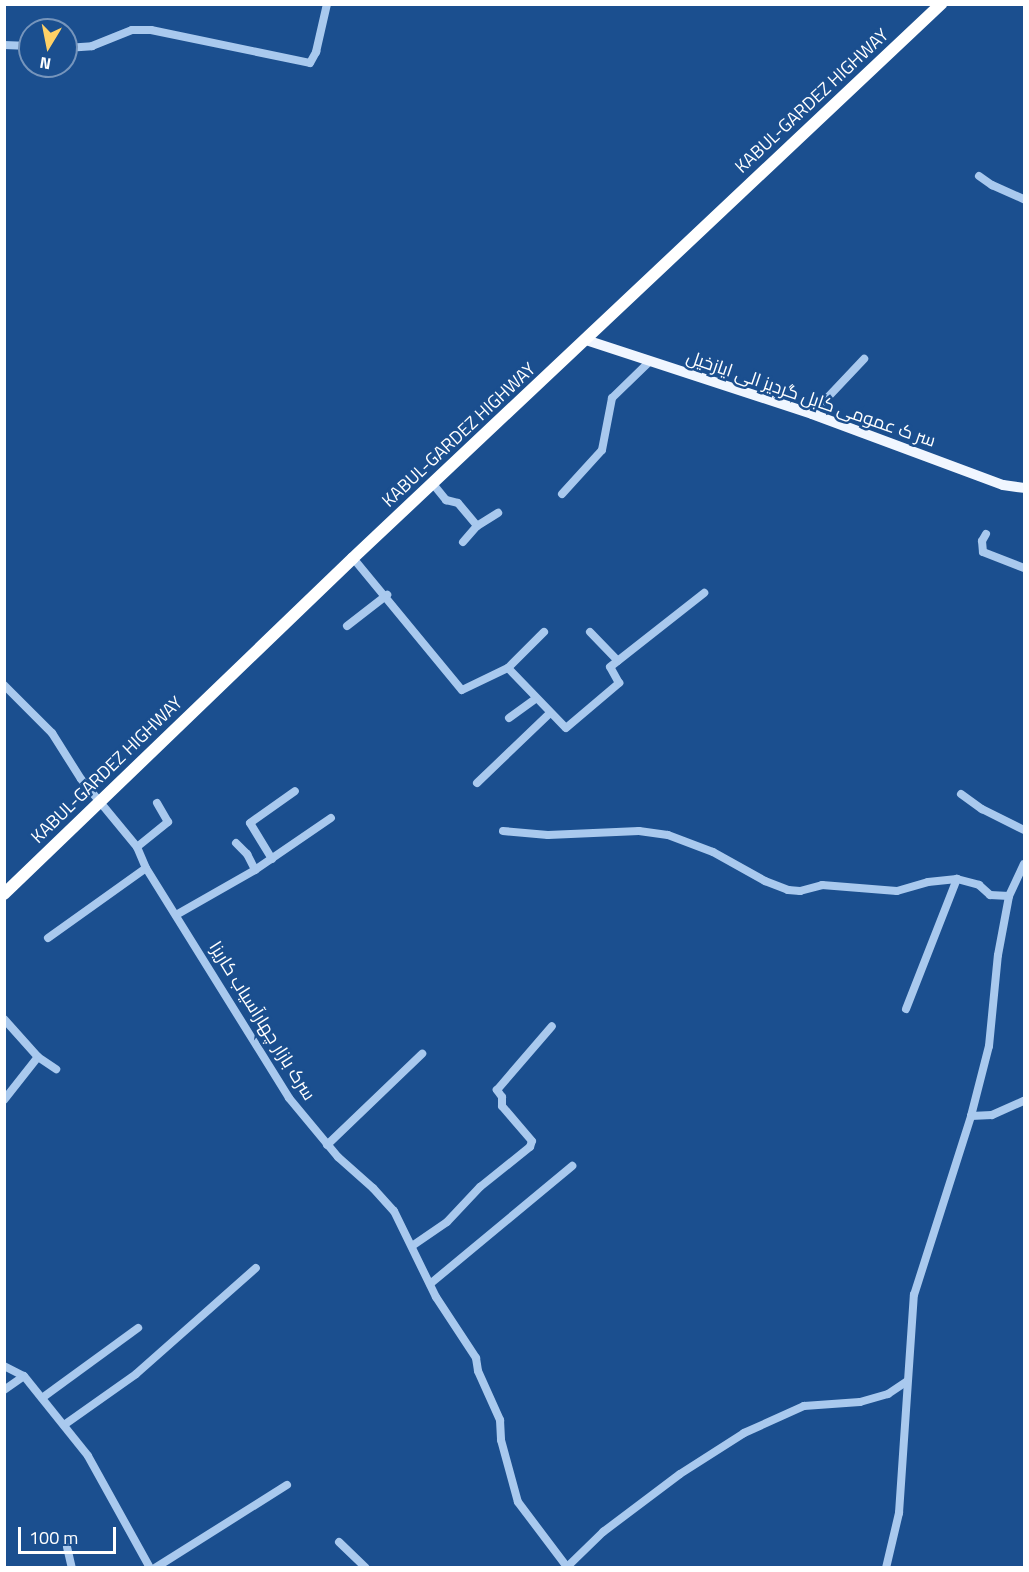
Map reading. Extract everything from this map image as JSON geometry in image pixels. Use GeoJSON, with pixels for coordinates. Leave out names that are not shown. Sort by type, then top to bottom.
{"type":"FeatureCollection","features":[{"type":"Feature","properties":{"kind":"highway","name":"KABUL-GARDEZ HIGHWAY"},"geometry":{"type":"LineString","coordinates":[[4,894],[100,799],[353,558],[941,4]]}},
{"type":"Feature","properties":{"kind":"main road","name":"سر ک عمومی کابل گردیز الی ایازخیل"},"geometry":{"type":"LineString","coordinates":[[586,340],[812,414],[1003,485],[1024,486]]}},
{"type":"Feature","properties":{"kind":"street"},"geometry":{"type":"LineString","coordinates":[[78,47],[92,46],[132,30],[151,30],[310,63],[316,52],[327,4]]}},
{"type":"Feature","properties":{"kind":"street"},"geometry":{"type":"LineString","coordinates":[[979,176],[992,185],[1024,199]]}},
{"type":"Feature","properties":{"kind":"street"},"geometry":{"type":"LineString","coordinates":[[812,414],[864,358]]}},
{"type":"Feature","properties":{"kind":"street"},"geometry":{"type":"LineString","coordinates":[[562,494],[602,450],[612,398],[650,361]]}},
{"type":"Feature","properties":{"kind":"street"},"geometry":{"type":"LineString","coordinates":[[433,484],[446,500],[458,503],[477,526]]}},
{"type":"Feature","properties":{"kind":"street"},"geometry":{"type":"LineString","coordinates":[[463,542],[477,526],[498,513]]}},
{"type":"Feature","properties":{"kind":"street"},"geometry":{"type":"LineString","coordinates":[[986,534],[982,541],[983,552],[1024,568]]}},
{"type":"Feature","properties":{"kind":"street"},"geometry":{"type":"LineString","coordinates":[[353,558],[387,596],[462,690],[508,668],[544,632]]}},
{"type":"Feature","properties":{"kind":"street"},"geometry":{"type":"LineString","coordinates":[[508,668],[535,699],[566,728],[619,683],[609,669],[704,593]]}},
{"type":"Feature","properties":{"kind":"street"},"geometry":{"type":"LineString","coordinates":[[346,626],[387,596]]}},
{"type":"Feature","properties":{"kind":"street"},"geometry":{"type":"LineString","coordinates":[[590,632],[618,661]]}},
{"type":"Feature","properties":{"kind":"street","name":"سرک بازار چهارآسیاب کاریزا"},"geometry":{"type":"LineString","coordinates":[[4,685],[52,733],[81,779],[137,846],[146,868],[289,1098],[327,1145],[394,1211],[430,1284],[476,1358],[478,1371],[500,1420],[501,1440],[518,1502],[567,1567],[603,1532],[680,1474],[744,1433],[804,1406],[860,1402],[888,1394],[906,1382]]}},
{"type":"Feature","properties":{"kind":"street"},"geometry":{"type":"LineString","coordinates":[[508,718],[535,699]]}},
{"type":"Feature","properties":{"kind":"street"},"geometry":{"type":"LineString","coordinates":[[477,783],[550,713]]}},
{"type":"Feature","properties":{"kind":"street"},"geometry":{"type":"LineString","coordinates":[[272,858],[250,824],[295,791]]}},
{"type":"Feature","properties":{"kind":"street"},"geometry":{"type":"LineString","coordinates":[[961,794],[982,809],[1024,830]]}},
{"type":"Feature","properties":{"kind":"street"},"geometry":{"type":"LineString","coordinates":[[137,846],[168,822],[157,803]]}},
{"type":"Feature","properties":{"kind":"street"},"geometry":{"type":"LineString","coordinates":[[176,915],[255,870],[331,818]]}},
{"type":"Feature","properties":{"kind":"street"},"geometry":{"type":"LineString","coordinates":[[504,831],[548,835],[639,831],[668,835],[713,852],[765,881],[789,890],[800,891],[822,885],[897,891],[928,882],[957,879],[979,885],[995,897],[1009,896]]}},
{"type":"Feature","properties":{"kind":"street"},"geometry":{"type":"LineString","coordinates":[[236,843],[247,854],[255,870]]}},
{"type":"Feature","properties":{"kind":"street"},"geometry":{"type":"LineString","coordinates":[[886,1568],[899,1513],[906,1382],[914,1295],[971,1116],[989,1046],[998,955],[1009,896],[1024,864]]}},
{"type":"Feature","properties":{"kind":"street"},"geometry":{"type":"LineString","coordinates":[[48,938],[146,868]]}},
{"type":"Feature","properties":{"kind":"street"},"geometry":{"type":"LineString","coordinates":[[906,1009],[957,879]]}},
{"type":"Feature","properties":{"kind":"street"},"geometry":{"type":"LineString","coordinates":[[4,1019],[38,1057],[56,1069]]}},
{"type":"Feature","properties":{"kind":"street"},"geometry":{"type":"LineString","coordinates":[[412,1246],[447,1222],[480,1187],[530,1147],[532,1141],[502,1106],[502,1097],[497,1090],[552,1026]]}},
{"type":"Feature","properties":{"kind":"street"},"geometry":{"type":"LineString","coordinates":[[327,1145],[422,1054]]}},
{"type":"Feature","properties":{"kind":"street"},"geometry":{"type":"LineString","coordinates":[[4,1100],[38,1057]]}},
{"type":"Feature","properties":{"kind":"street"},"geometry":{"type":"LineString","coordinates":[[971,1116],[992,1115],[1024,1101]]}},
{"type":"Feature","properties":{"kind":"street"},"geometry":{"type":"LineString","coordinates":[[430,1284],[572,1166]]}},
{"type":"Feature","properties":{"kind":"street"},"geometry":{"type":"LineString","coordinates":[[64,1425],[136,1374],[256,1268]]}},
{"type":"Feature","properties":{"kind":"street"},"geometry":{"type":"LineString","coordinates":[[42,1398],[138,1328]]}},
{"type":"Feature","properties":{"kind":"street"},"geometry":{"type":"LineString","coordinates":[[4,1366],[24,1376],[88,1456],[150,1568]]}},
{"type":"Feature","properties":{"kind":"street"},"geometry":{"type":"LineString","coordinates":[[4,1390],[24,1376]]}},
{"type":"Feature","properties":{"kind":"street"},"geometry":{"type":"LineString","coordinates":[[155,1568],[287,1485]]}},
{"type":"Feature","properties":{"kind":"street"},"geometry":{"type":"LineString","coordinates":[[339,1542],[366,1568]]}},
{"type":"Feature","properties":{"kind":"street"},"geometry":{"type":"LineString","coordinates":[[67,1547],[72,1568]]}}]}
